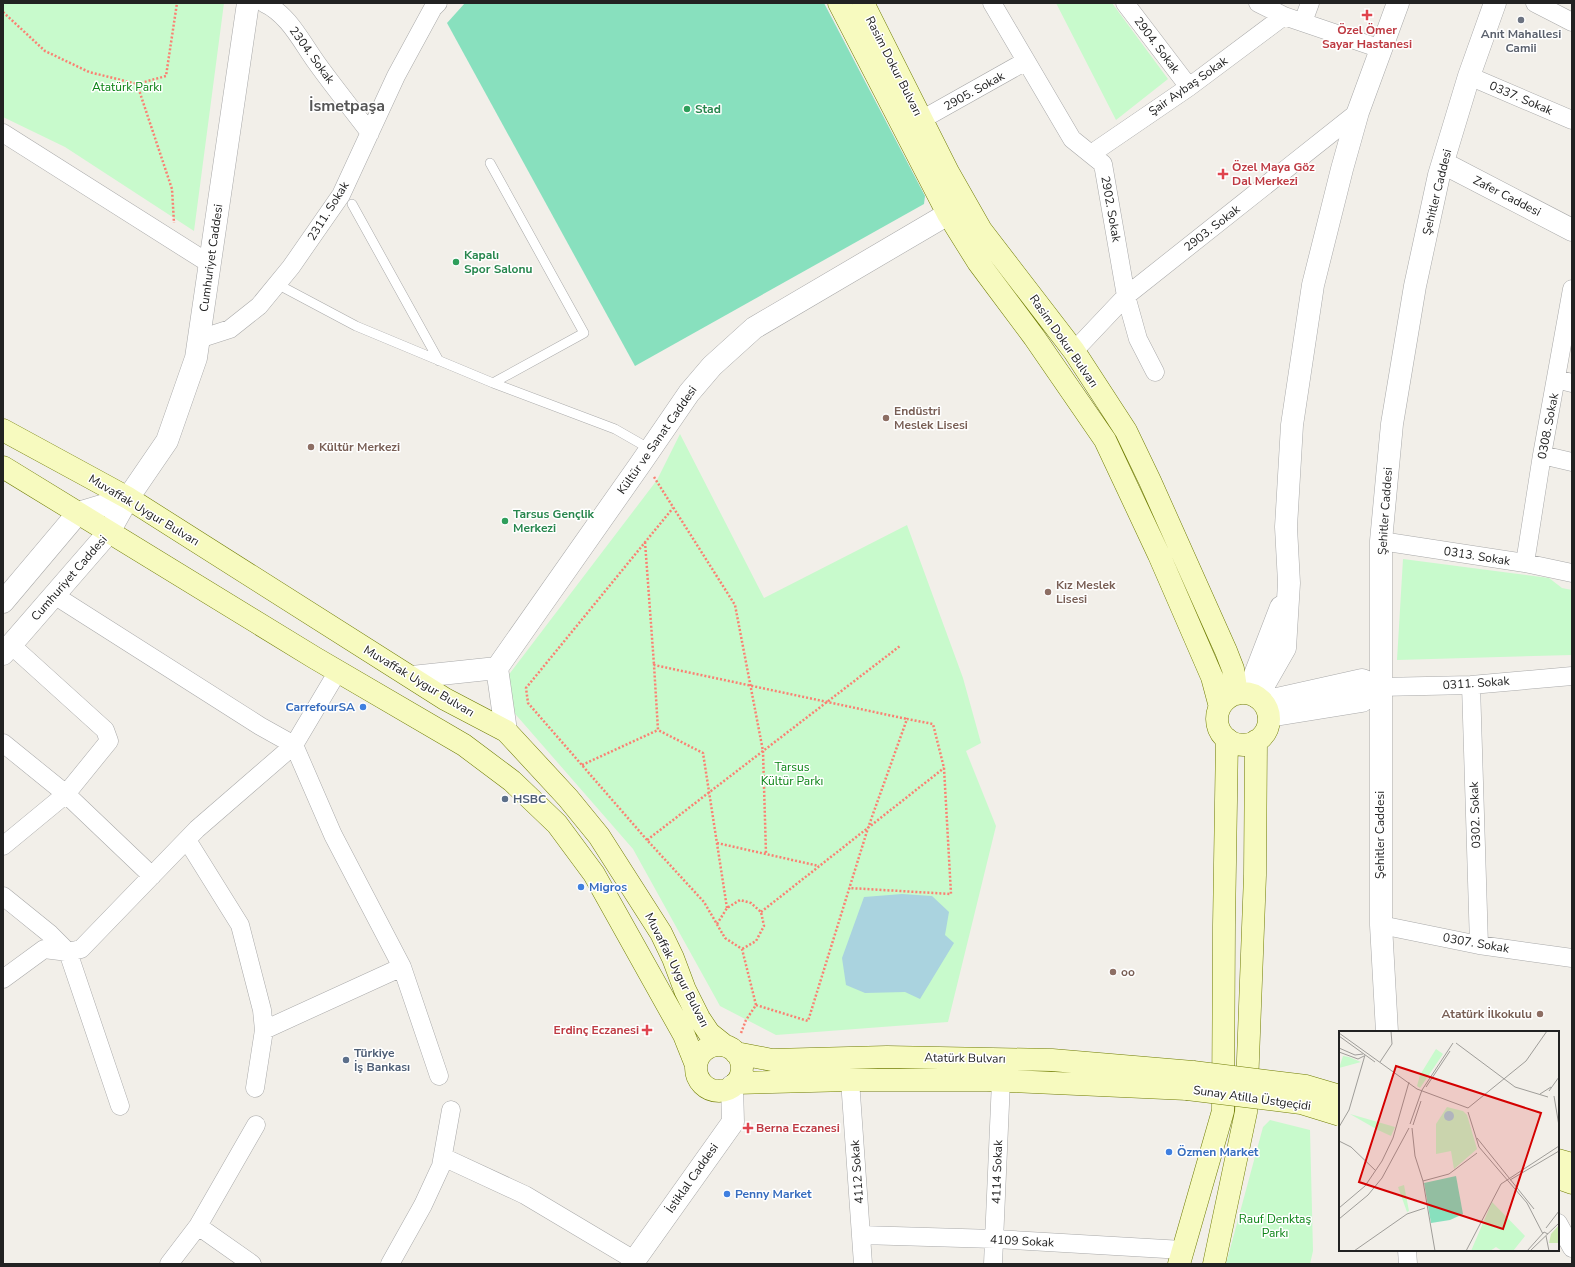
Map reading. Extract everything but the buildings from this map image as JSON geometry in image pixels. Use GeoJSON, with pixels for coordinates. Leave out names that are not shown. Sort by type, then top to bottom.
{"type":"FeatureCollection","features":[{"type":"Feature","properties":{"kind":"main road"},"geometry":{"type":"LineString","coordinates":[[839,3],[948,214],[978,262],[1034,336],[1105,440],[1159,555],[1212,677],[1220,707]]}},
{"type":"Feature","properties":{"kind":"main road","name":"Rasim Dokur Bulvarı"},"geometry":{"type":"LineString","coordinates":[[863,3],[948,172],[981,230],[1074,351],[1126,432],[1233,669],[1255,700]]}},
{"type":"Feature","properties":{"kind":"main road","name":"Muvaffak Uygur Bulvarı"},"geometry":{"type":"LineString","coordinates":[[3,430],[128,498],[445,699],[506,731],[568,798],[599,836],[661,933],[673,958],[685,990],[699,1018],[710,1034],[734,1044]]}},
{"type":"Feature","properties":{"kind":"main road","name":"Muvaffak Uygur Bulvarı"},"geometry":{"type":"LineString","coordinates":[[3,467],[464,745],[512,781],[557,824],[594,874],[684,1035],[696,1065]]}},
{"type":"Feature","properties":{"kind":"main road"},"geometry":{"type":"LineString","coordinates":[[1230,696],[1255,700],[1267,728],[1264,733],[1256,741],[1241,744],[1227,739],[1219,728],[1217,714],[1220,707],[1230,696]]}},
{"type":"Feature","properties":{"kind":"main road"},"geometry":{"type":"LineString","coordinates":[[1181,1257],[1223,1111],[1227,739]]}},
{"type":"Feature","properties":{"kind":"main road"},"geometry":{"type":"LineString","coordinates":[[1214,1264],[1246,1112],[1255,875],[1256,741]]}},
{"type":"Feature","properties":{"kind":"main road"},"geometry":{"type":"LineString","coordinates":[[734,1044],[742,1064],[742,1071],[734,1084],[726,1089],[718,1090],[711,1089],[704,1085],[699,1080],[696,1073],[696,1065],[702,1051],[716,1045],[734,1044]]}},
{"type":"Feature","properties":{"kind":"main road","name":"Atatürk Bulvarı"},"geometry":{"type":"LineString","coordinates":[[734,1044],[772,1060],[887,1057],[1052,1060],[1190,1080]]}},
{"type":"Feature","properties":{"kind":"main road","name":"Atatürk Bulvarı"},"geometry":{"type":"LineString","coordinates":[[734,1084],[850,1080],[1190,1080]]}},
{"type":"Feature","properties":{"kind":"main road","name":"Sunay Atilla Üstgeçidi"},"geometry":{"type":"LineString","coordinates":[[1190,1080],[1306,1086],[1339,1096]]}},
{"type":"Feature","properties":{"kind":"main road","name":"Sunay Atilla Üstgeçidi"},"geometry":{"type":"LineString","coordinates":[[1190,1080],[1301,1103],[1339,1115]]}},
{"type":"Feature","properties":{"kind":"main road"},"geometry":{"type":"LineString","coordinates":[[1559,1160],[1572,1164]]}},
{"type":"Feature","properties":{"kind":"main road"},"geometry":{"type":"LineString","coordinates":[[1559,1178],[1572,1183]]}},
{"type":"Feature","properties":{"kind":"street","name":"Cumhuriyet Caddesi"},"geometry":{"type":"LineString","coordinates":[[7,650],[109,532],[128,498],[167,441],[196,358],[248,3]]}},
{"type":"Feature","properties":{"kind":"street","name":"2304. Sokak"},"geometry":{"type":"LineString","coordinates":[[264,3],[273,7],[297,33],[315,61],[370,133]]}},
{"type":"Feature","properties":{"kind":"street","name":"2902. Sokak"},"geometry":{"type":"LineString","coordinates":[[992,3],[1072,139],[1103,164],[1126,296],[1138,339],[1155,372]]}},
{"type":"Feature","properties":{"kind":"street","name":"2904. Sokak"},"geometry":{"type":"LineString","coordinates":[[1125,3],[1189,87]]}},
{"type":"Feature","properties":{"kind":"street"},"geometry":{"type":"LineString","coordinates":[[1258,3],[1284,16],[1381,49]]}},
{"type":"Feature","properties":{"kind":"street"},"geometry":{"type":"LineString","coordinates":[[1303,22],[1310,3]]}},
{"type":"Feature","properties":{"kind":"street"},"geometry":{"type":"LineString","coordinates":[[1380,687],[1362,701],[1255,700],[1285,648],[1289,583],[1286,526],[1293,417],[1313,285],[1358,112],[1398,3]]}},
{"type":"Feature","properties":{"kind":"street","name":"Şehitler Caddesi"},"geometry":{"type":"LineString","coordinates":[[1387,1031],[1381,925],[1381,541],[1392,424],[1415,286],[1443,163],[1469,76],[1495,3]]}},
{"type":"Feature","properties":{"kind":"street"},"geometry":{"type":"LineString","coordinates":[[1534,3],[1572,22]]}},
{"type":"Feature","properties":{"kind":"street","name":"2311. Sokak"},"geometry":{"type":"LineString","coordinates":[[199,339],[230,329],[258,306],[291,267],[341,196],[396,76],[432,5]]}},
{"type":"Feature","properties":{"kind":"street","name":"Şair Aybaş Sokak"},"geometry":{"type":"LineString","coordinates":[[1091,154],[1189,87],[1284,16]]}},
{"type":"Feature","properties":{"kind":"street","name":"2905. Sokak"},"geometry":{"type":"LineString","coordinates":[[921,120],[1026,61]]}},
{"type":"Feature","properties":{"kind":"street","name":"0337. Sokak"},"geometry":{"type":"LineString","coordinates":[[1469,76],[1572,120]]}},
{"type":"Feature","properties":{"kind":"street","name":"2903. Sokak"},"geometry":{"type":"LineString","coordinates":[[1074,351],[1126,296],[1358,112]]}},
{"type":"Feature","properties":{"kind":"street"},"geometry":{"type":"LineString","coordinates":[[3,133],[210,264]]}},
{"type":"Feature","properties":{"kind":"street","name":"Zafer Caddesi"},"geometry":{"type":"LineString","coordinates":[[1443,163],[1572,230]]}},
{"type":"Feature","properties":{"kind":"street","name":"Kültür ve Sanat Caddesi"},"geometry":{"type":"LineString","coordinates":[[497,668],[646,456],[689,392],[712,366],[754,328],[948,214]]}},
{"type":"Feature","properties":{"kind":"street","name":"0308. Sokak"},"geometry":{"type":"LineString","coordinates":[[1525,563],[1542,455],[1564,381],[1572,289]]}},
{"type":"Feature","properties":{"kind":"street"},"geometry":{"type":"LineString","coordinates":[[1542,455],[1572,462]]}},
{"type":"Feature","properties":{"kind":"street"},"geometry":{"type":"LineString","coordinates":[[3,602],[78,513],[128,498]]}},
{"type":"Feature","properties":{"kind":"street","name":"0313. Sokak"},"geometry":{"type":"LineString","coordinates":[[1381,541],[1525,563],[1572,573]]}},
{"type":"Feature","properties":{"kind":"street"},"geometry":{"type":"LineString","coordinates":[[54,595],[260,726],[294,745],[333,835],[402,967],[439,1076]]}},
{"type":"Feature","properties":{"kind":"street"},"geometry":{"type":"LineString","coordinates":[[3,846],[66,794],[109,742],[105,730],[7,650]]}},
{"type":"Feature","properties":{"kind":"street"},"geometry":{"type":"LineString","coordinates":[[412,677],[497,668],[506,731]]}},
{"type":"Feature","properties":{"kind":"street"},"geometry":{"type":"LineString","coordinates":[[3,979],[44,949],[68,952],[82,949],[197,829],[294,745],[338,670]]}},
{"type":"Feature","properties":{"kind":"street","name":"0311. Sokak"},"geometry":{"type":"LineString","coordinates":[[1380,687],[1471,685],[1572,676]]}},
{"type":"Feature","properties":{"kind":"street","name":"0302. Sokak"},"geometry":{"type":"LineString","coordinates":[[1471,685],[1479,944]]}},
{"type":"Feature","properties":{"kind":"street"},"geometry":{"type":"LineString","coordinates":[[3,743],[66,794],[152,876]]}},
{"type":"Feature","properties":{"kind":"street"},"geometry":{"type":"LineString","coordinates":[[187,840],[240,925],[262,1010],[264,1030],[255,1088]]}},
{"type":"Feature","properties":{"kind":"street"},"geometry":{"type":"LineString","coordinates":[[3,896],[50,934],[68,952],[120,1106]]}},
{"type":"Feature","properties":{"kind":"street","name":"0307. Sokak"},"geometry":{"type":"LineString","coordinates":[[1381,925],[1479,944],[1572,958]]}},
{"type":"Feature","properties":{"kind":"street"},"geometry":{"type":"LineString","coordinates":[[264,1030],[402,967]]}},
{"type":"Feature","properties":{"kind":"street","name":"4112 Sokak"},"geometry":{"type":"LineString","coordinates":[[850,1080],[863,1264]]}},
{"type":"Feature","properties":{"kind":"street","name":"4114 Sokak"},"geometry":{"type":"LineString","coordinates":[[994,1264],[1001,1081]]}},
{"type":"Feature","properties":{"kind":"street","name":"İstiklal Caddesi"},"geometry":{"type":"LineString","coordinates":[[633,1262],[733,1122],[734,1084]]}},
{"type":"Feature","properties":{"kind":"street"},"geometry":{"type":"LineString","coordinates":[[391,1264],[423,1205],[441,1166],[451,1110]]}},
{"type":"Feature","properties":{"kind":"street"},"geometry":{"type":"LineString","coordinates":[[169,1264],[198,1226],[256,1125]]}},
{"type":"Feature","properties":{"kind":"street"},"geometry":{"type":"LineString","coordinates":[[443,1158],[525,1195],[633,1262]]}},
{"type":"Feature","properties":{"kind":"street"},"geometry":{"type":"LineString","coordinates":[[1559,1225],[1572,1248]]}},
{"type":"Feature","properties":{"kind":"street"},"geometry":{"type":"LineString","coordinates":[[198,1226],[252,1264]]}},
{"type":"Feature","properties":{"kind":"street","name":"4109 Sokak"},"geometry":{"type":"LineString","coordinates":[[861,1235],[995,1239],[1181,1257]]}},
{"type":"Feature","properties":{"kind":"street"},"geometry":{"type":"LineString","coordinates":[[1407,1251],[1408,1264]]}},
{"type":"Feature","properties":{"kind":"lane"},"geometry":{"type":"LineString","coordinates":[[490,163],[584,333],[492,384]]}},
{"type":"Feature","properties":{"kind":"lane"},"geometry":{"type":"LineString","coordinates":[[352,204],[439,361]]}},
{"type":"Feature","properties":{"kind":"lane"},"geometry":{"type":"LineString","coordinates":[[277,284],[356,326],[492,384],[615,429],[646,456]]}},
{"type":"Feature","properties":{"kind":"path"},"geometry":{"type":"LineString","coordinates":[[3,12],[45,51],[89,72],[137,84],[166,76],[177,3]]}},
{"type":"Feature","properties":{"kind":"path"},"geometry":{"type":"LineString","coordinates":[[137,84],[172,189],[176,242]]}},
{"type":"Feature","properties":{"kind":"path"},"geometry":{"type":"LineString","coordinates":[[646,456],[657,480],[673,508],[735,605],[763,751],[766,854]]}},
{"type":"Feature","properties":{"kind":"path"},"geometry":{"type":"LineString","coordinates":[[673,508],[526,688],[528,703],[647,840],[704,902],[725,938],[742,949],[756,1004],[734,1044]]}},
{"type":"Feature","properties":{"kind":"path"},"geometry":{"type":"LineString","coordinates":[[646,542],[658,730]]}},
{"type":"Feature","properties":{"kind":"path"},"geometry":{"type":"LineString","coordinates":[[647,840],[900,646]]}},
{"type":"Feature","properties":{"kind":"path"},"geometry":{"type":"LineString","coordinates":[[654,665],[933,724],[944,768],[951,894],[849,888]]}},
{"type":"Feature","properties":{"kind":"path"},"geometry":{"type":"LineString","coordinates":[[756,1004],[808,1021],[868,828],[907,719]]}},
{"type":"Feature","properties":{"kind":"path"},"geometry":{"type":"LineString","coordinates":[[582,765],[658,730]]}},
{"type":"Feature","properties":{"kind":"path"},"geometry":{"type":"LineString","coordinates":[[658,730],[703,753],[727,908]]}},
{"type":"Feature","properties":{"kind":"path"},"geometry":{"type":"LineString","coordinates":[[761,912],[944,768]]}},
{"type":"Feature","properties":{"kind":"path"},"geometry":{"type":"LineString","coordinates":[[716,843],[819,866]]}},
{"type":"Feature","properties":{"kind":"path"},"geometry":{"type":"LineString","coordinates":[[717,924],[727,908],[740,900],[751,903],[761,912],[764,926],[756,941],[742,949]]}},
{"type":"Feature","properties":{"kind":"green space","name":"Atatürk Parkı"},"geometry":{"type":"Polygon","coordinates":[[[3,3],[224,3],[194,231],[65,147],[3,117],[3,3]]]}},
{"type":"Feature","properties":{"kind":"green space","name":"Stad"},"geometry":{"type":"Polygon","coordinates":[[[465,3],[824,3],[925,196],[924,204],[635,366],[447,23],[465,3]]]}},
{"type":"Feature","properties":{"kind":"green space"},"geometry":{"type":"Polygon","coordinates":[[[1056,3],[1112,3],[1168,79],[1116,120],[1056,3]]]}},
{"type":"Feature","properties":{"kind":"green space","name":"Tarsus Kültür Parkı"},"geometry":{"type":"Polygon","coordinates":[[[680,434],[764,598],[907,525],[963,678],[981,743],[966,751],[996,826],[948,1022],[776,1035],[720,1006],[633,849],[510,708],[507,677],[657,480],[680,434]]]}},
{"type":"Feature","properties":{"kind":"green space"},"geometry":{"type":"Polygon","coordinates":[[[1403,559],[1549,578],[1562,588],[1572,590],[1572,655],[1397,660],[1403,559]]]}},
{"type":"Feature","properties":{"kind":"green space","name":"Rauf Denktaş Parkı"},"geometry":{"type":"Polygon","coordinates":[[[1270,1120],[1310,1130],[1313,1251],[1310,1264],[1226,1264],[1263,1127],[1270,1120]]]}},
{"type":"Feature","properties":{"kind":"water"},"geometry":{"type":"Polygon","coordinates":[[[902,894],[932,896],[949,912],[945,935],[954,943],[920,999],[905,992],[865,993],[846,985],[842,958],[864,897],[902,894]]]}},
{"type":"Feature","properties":{"kind":"place","name":"Özel Ömer Sayar Hastanesi"},"geometry":{"type":"Point","coordinates":[1367,15]}},
{"type":"Feature","properties":{"kind":"place","name":"Anıt Mahallesi Camii"},"geometry":{"type":"Point","coordinates":[1521,20]}},
{"type":"Feature","properties":{"kind":"place","name":"Stad"},"geometry":{"type":"Point","coordinates":[687,109]}},
{"type":"Feature","properties":{"kind":"place","name":"Özel Maya Göz Dal Merkezi"},"geometry":{"type":"Point","coordinates":[1223,174]}},
{"type":"Feature","properties":{"kind":"place","name":"Kapalı Spor Salonu"},"geometry":{"type":"Point","coordinates":[456,262]}},
{"type":"Feature","properties":{"kind":"place","name":"Endüstri Meslek Lisesi"},"geometry":{"type":"Point","coordinates":[886,418]}},
{"type":"Feature","properties":{"kind":"place","name":"Kültür Merkezi"},"geometry":{"type":"Point","coordinates":[311,447]}},
{"type":"Feature","properties":{"kind":"place","name":"Tarsus Gençlik Merkezi"},"geometry":{"type":"Point","coordinates":[505,521]}},
{"type":"Feature","properties":{"kind":"place","name":"Kız Meslek Lisesi"},"geometry":{"type":"Point","coordinates":[1048,592]}},
{"type":"Feature","properties":{"kind":"place","name":"CarrefourSA"},"geometry":{"type":"Point","coordinates":[363,707]}},
{"type":"Feature","properties":{"kind":"place","name":"HSBC"},"geometry":{"type":"Point","coordinates":[505,799]}},
{"type":"Feature","properties":{"kind":"place","name":"Migros"},"geometry":{"type":"Point","coordinates":[581,887]}},
{"type":"Feature","properties":{"kind":"place","name":"oo"},"geometry":{"type":"Point","coordinates":[1113,972]}},
{"type":"Feature","properties":{"kind":"place","name":"Atatürk İlkokulu"},"geometry":{"type":"Point","coordinates":[1540,1014]}},
{"type":"Feature","properties":{"kind":"place","name":"Erdinç Eczanesi"},"geometry":{"type":"Point","coordinates":[647,1030]}},
{"type":"Feature","properties":{"kind":"place","name":"Türkiye İş Bankası"},"geometry":{"type":"Point","coordinates":[346,1060]}},
{"type":"Feature","properties":{"kind":"place","name":"Berna Eczanesi"},"geometry":{"type":"Point","coordinates":[748,1128]}},
{"type":"Feature","properties":{"kind":"place","name":"Özmen Market"},"geometry":{"type":"Point","coordinates":[1169,1152]}},
{"type":"Feature","properties":{"kind":"place","name":"Penny Market"},"geometry":{"type":"Point","coordinates":[727,1194]}},
{"type":"Feature","properties":{"kind":"district","name":"İsmetpaşa"},"geometry":{"type":"Point","coordinates":[347,105]}}]}
